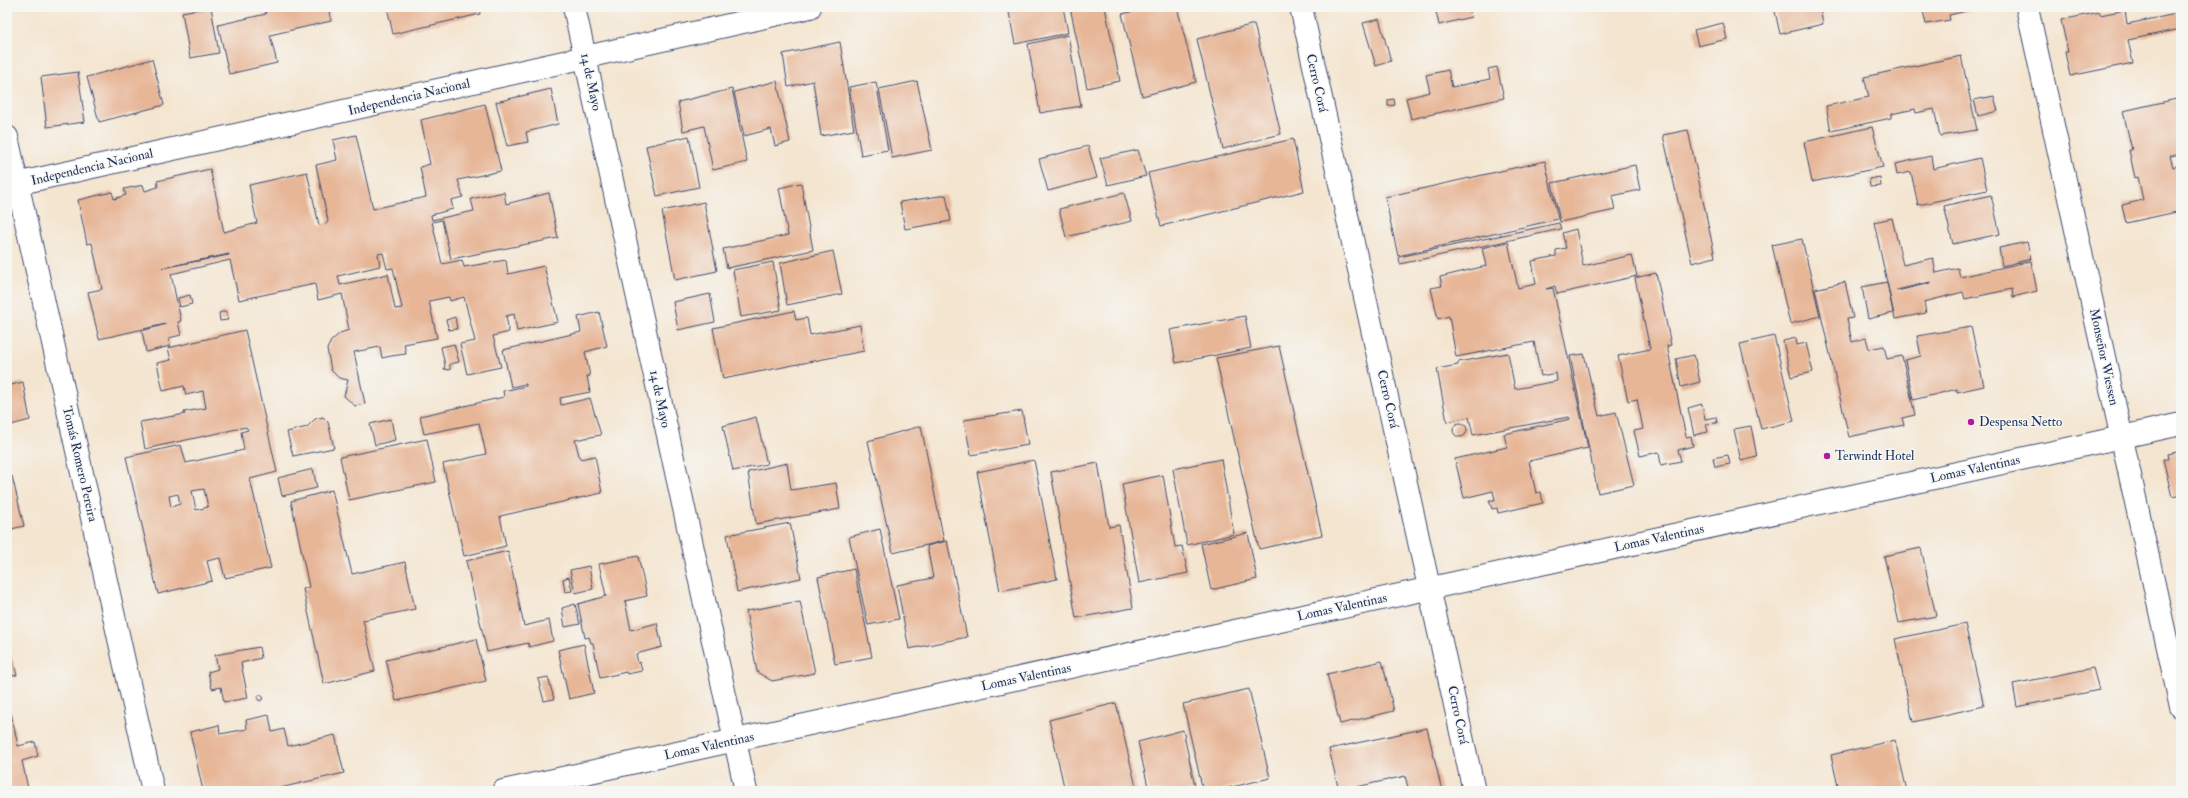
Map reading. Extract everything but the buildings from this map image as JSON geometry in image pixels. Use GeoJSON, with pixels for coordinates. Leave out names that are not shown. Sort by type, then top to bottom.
{"type":"FeatureCollection","features":[{"type":"Feature","properties":{"kind":"street","name":"14 de Mayo"},"geometry":{"type":"LineString","coordinates":[[574,7],[746,791]]}},
{"type":"Feature","properties":{"kind":"street","name":"Independencia Nacional"},"geometry":{"type":"LineString","coordinates":[[12,185],[810,7]]}},
{"type":"Feature","properties":{"kind":"street","name":"Cerro Corá"},"geometry":{"type":"LineString","coordinates":[[1301,7],[1474,791]]}},
{"type":"Feature","properties":{"kind":"street","name":"Monseñor Wiessen"},"geometry":{"type":"LineString","coordinates":[[2027,7],[2181,707]]}},
{"type":"Feature","properties":{"kind":"street","name":"Tomás Romero Pereira"},"geometry":{"type":"LineString","coordinates":[[7,138],[12,185],[153,791]]}},
{"type":"Feature","properties":{"kind":"street","name":"Lomas Valentinas"},"geometry":{"type":"LineString","coordinates":[[503,791],[2181,424]]}},
{"type":"Feature","properties":{"kind":"place","name":"Despensa Netto"},"geometry":{"type":"Point","coordinates":[1971,422]}},
{"type":"Feature","properties":{"kind":"place","name":"Terwindt Hotel"},"geometry":{"type":"Point","coordinates":[1827,456]}}]}
